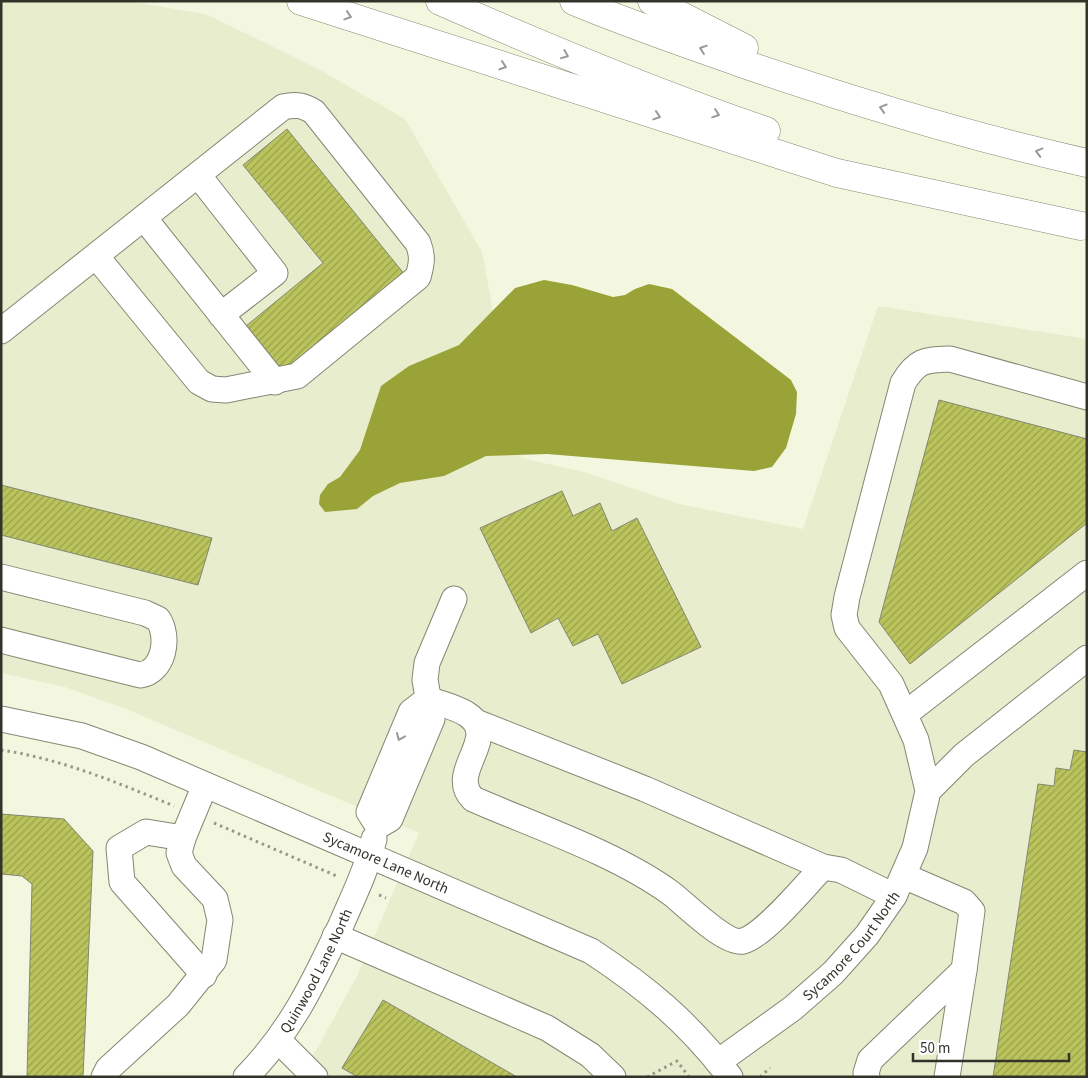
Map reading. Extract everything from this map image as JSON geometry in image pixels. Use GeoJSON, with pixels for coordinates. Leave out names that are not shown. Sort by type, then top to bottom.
{"type":"FeatureCollection","features":[{"type":"Feature","properties":{"kind":"highway"},"geometry":{"type":"LineString","coordinates":[[301,1],[837,173],[1084,226]]}},
{"type":"Feature","properties":{"kind":"highway"},"geometry":{"type":"LineString","coordinates":[[440,1],[539,45],[712,112],[870,167],[1084,226]]}},
{"type":"Feature","properties":{"kind":"highway"},"geometry":{"type":"LineString","coordinates":[[574,1],[620,20],[832,94],[929,123],[1087,163]]}},
{"type":"Feature","properties":{"kind":"highway"},"geometry":{"type":"LineString","coordinates":[[652,1],[832,94]]}},
{"type":"Feature","properties":{"kind":"street"},"geometry":{"type":"LineString","coordinates":[[1,331],[283,107],[294,104],[304,106],[314,112],[412,235],[420,249],[422,264],[418,277],[297,376],[275,382],[226,390],[212,389],[199,382],[96,256]]}},
{"type":"Feature","properties":{"kind":"street"},"geometry":{"type":"LineString","coordinates":[[198,175],[275,273],[221,315]]}},
{"type":"Feature","properties":{"kind":"street"},"geometry":{"type":"LineString","coordinates":[[144,218],[275,382]]}},
{"type":"Feature","properties":{"kind":"street"},"geometry":{"type":"LineString","coordinates":[[928,791],[916,740],[891,684],[847,628],[844,615],[849,588],[903,383],[913,366],[929,360],[950,359],[1087,397]]}},
{"type":"Feature","properties":{"kind":"street"},"geometry":{"type":"LineString","coordinates":[[905,714],[1087,573]]}},
{"type":"Feature","properties":{"kind":"street"},"geometry":{"type":"LineString","coordinates":[[1,577],[145,613],[158,619],[165,636],[157,668],[150,674],[140,675],[1,640]]}},
{"type":"Feature","properties":{"kind":"street"},"geometry":{"type":"LineString","coordinates":[[454,599],[427,663],[425,680],[428,699],[467,714],[476,722],[645,790],[823,867],[842,870],[964,902],[972,911],[947,1077]]}},
{"type":"Feature","properties":{"kind":"street"},"geometry":{"type":"LineString","coordinates":[[928,791],[964,755],[1087,658]]}},
{"type":"Feature","properties":{"kind":"street","name":"Quinwood Lane North"},"geometry":{"type":"LineString","coordinates":[[246,1077],[279,1041],[299,1010],[336,936],[370,856],[378,826],[369,812],[411,712],[428,699]]}},
{"type":"Feature","properties":{"kind":"street","name":"Sycamore Lane North"},"geometry":{"type":"LineString","coordinates":[[1,719],[82,736],[141,758],[591,951],[635,980],[677,1016],[724,1069]]}},
{"type":"Feature","properties":{"kind":"street"},"geometry":{"type":"LineString","coordinates":[[476,722],[479,736],[463,782],[466,792],[473,799],[612,859],[670,893],[728,939],[741,942],[756,936],[823,867]]}},
{"type":"Feature","properties":{"kind":"street"},"geometry":{"type":"LineString","coordinates":[[104,1077],[108,1069],[178,1005],[204,975],[214,960],[220,920],[215,899],[184,866],[179,853],[183,838],[205,785]]}},
{"type":"Feature","properties":{"kind":"street","name":"Sycamore Court North"},"geometry":{"type":"LineString","coordinates":[[724,1069],[832,973],[867,935],[899,886],[916,848],[928,791]]}},
{"type":"Feature","properties":{"kind":"street"},"geometry":{"type":"LineString","coordinates":[[183,838],[146,832],[119,848],[122,882],[204,975]]}},
{"type":"Feature","properties":{"kind":"street"},"geometry":{"type":"LineString","coordinates":[[336,936],[547,1028],[590,1055],[613,1077]]}},
{"type":"Feature","properties":{"kind":"street"},"geometry":{"type":"LineString","coordinates":[[867,1077],[866,1073],[870,1060],[964,970]]}},
{"type":"Feature","properties":{"kind":"street"},"geometry":{"type":"LineString","coordinates":[[279,1041],[315,1077]]}},
{"type":"Feature","properties":{"kind":"path"},"geometry":{"type":"LineString","coordinates":[[647,1077],[677,1061],[690,1077]]}},
{"type":"Feature","properties":{"kind":"path"},"geometry":{"type":"LineString","coordinates":[[760,1077],[770,1068]]}},
{"type":"Feature","properties":{"kind":"shaded area"},"geometry":{"type":"Polygon","coordinates":[[[1,1],[126,1],[206,14],[320,70],[405,119],[482,252],[521,458],[584,472],[679,504],[803,529],[878,306],[1087,339],[1087,1077],[295,1077],[317,1049],[357,976],[419,833],[126,709],[65,687],[1,673],[1,1]]]}},
{"type":"Feature","properties":{"kind":"shaded area"},"geometry":{"type":"Polygon","coordinates":[[[544,280],[572,285],[613,297],[625,295],[649,284],[672,289],[791,380],[797,392],[796,414],[786,448],[772,467],[754,471],[547,454],[486,456],[444,476],[400,483],[373,496],[357,509],[325,512],[319,504],[320,495],[328,484],[340,477],[360,450],[381,386],[409,366],[459,345],[515,288],[544,280]]]}},
{"type":"Feature","properties":{"kind":"building"},"geometry":{"type":"Polygon","coordinates":[[[287,129],[405,275],[284,373],[246,326],[323,263],[243,165],[287,129]]]}},
{"type":"Feature","properties":{"kind":"building"},"geometry":{"type":"Polygon","coordinates":[[[939,400],[1087,439],[1087,523],[910,664],[879,622],[939,400]]]}},
{"type":"Feature","properties":{"kind":"building"},"geometry":{"type":"Polygon","coordinates":[[[1,485],[212,538],[198,585],[1,535],[1,485]]]}},
{"type":"Feature","properties":{"kind":"building"},"geometry":{"type":"Polygon","coordinates":[[[562,491],[573,516],[600,503],[612,531],[637,518],[701,647],[622,684],[598,634],[573,646],[558,618],[531,633],[480,528],[562,491]]]}},
{"type":"Feature","properties":{"kind":"building"},"geometry":{"type":"Polygon","coordinates":[[[1074,750],[1087,752],[1087,1077],[993,1077],[1038,784],[1054,786],[1056,768],[1070,770],[1074,750]]]}},
{"type":"Feature","properties":{"kind":"building"},"geometry":{"type":"Polygon","coordinates":[[[1,814],[64,819],[93,851],[83,1077],[27,1077],[32,884],[22,876],[1,874],[1,814]]]}},
{"type":"Feature","properties":{"kind":"building"},"geometry":{"type":"Polygon","coordinates":[[[383,1000],[517,1077],[358,1077],[342,1068],[383,1000]]]}}]}
